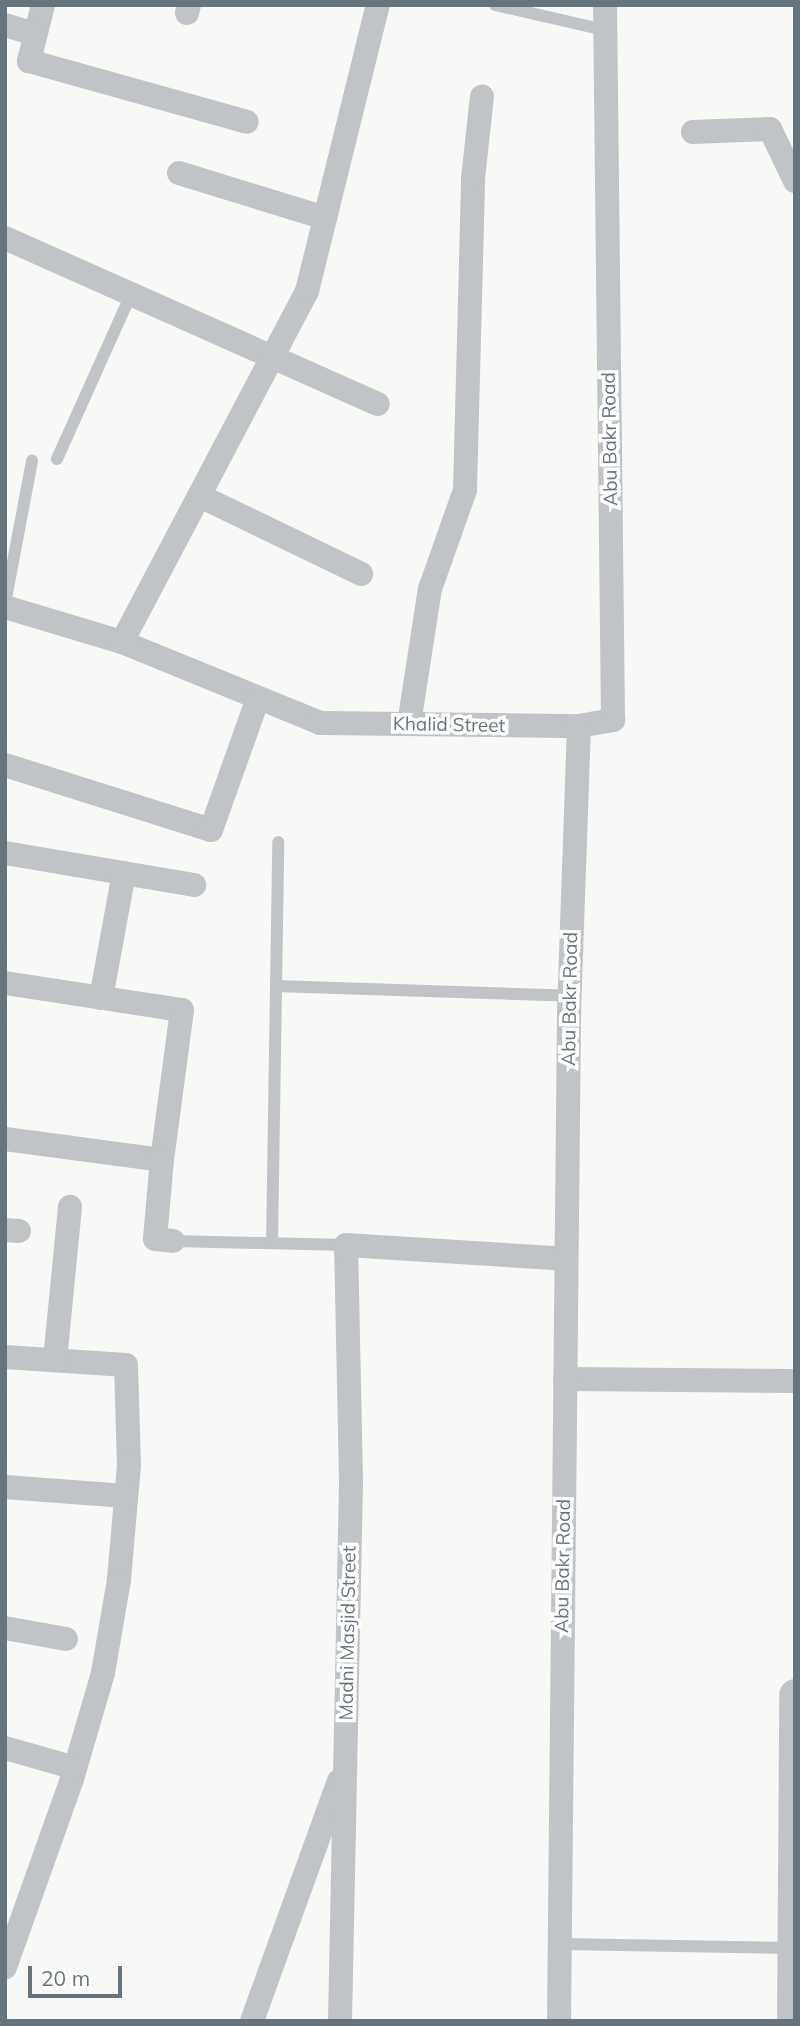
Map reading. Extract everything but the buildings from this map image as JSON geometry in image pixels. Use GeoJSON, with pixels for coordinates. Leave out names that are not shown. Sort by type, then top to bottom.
{"type":"FeatureCollection","features":[{"type":"Feature","properties":{"kind":"street"},"geometry":{"type":"LineString","coordinates":[[43,5],[29,61],[247,122]]}},
{"type":"Feature","properties":{"kind":"street"},"geometry":{"type":"LineString","coordinates":[[122,642],[307,291],[378,5]]}},
{"type":"Feature","properties":{"kind":"street","name":"Abu Bakr Road"},"geometry":{"type":"LineString","coordinates":[[559,2021],[570,996],[579,726],[613,720],[605,5]]}},
{"type":"Feature","properties":{"kind":"street"},"geometry":{"type":"LineString","coordinates":[[5,25],[35,34]]}},
{"type":"Feature","properties":{"kind":"street"},"geometry":{"type":"LineString","coordinates":[[409,724],[430,589],[465,490],[473,179],[482,96]]}},
{"type":"Feature","properties":{"kind":"street"},"geometry":{"type":"LineString","coordinates":[[693,132],[770,129],[795,181]]}},
{"type":"Feature","properties":{"kind":"street"},"geometry":{"type":"LineString","coordinates":[[179,173],[325,218]]}},
{"type":"Feature","properties":{"kind":"street"},"geometry":{"type":"LineString","coordinates":[[5,238],[378,404]]}},
{"type":"Feature","properties":{"kind":"street"},"geometry":{"type":"LineString","coordinates":[[200,496],[360,574]]}},
{"type":"Feature","properties":{"kind":"street"},"geometry":{"type":"LineString","coordinates":[[5,606],[122,642],[258,698],[211,830],[5,765]]}},
{"type":"Feature","properties":{"kind":"street","name":"Khalid Street"},"geometry":{"type":"LineString","coordinates":[[258,698],[320,723],[579,726]]}},
{"type":"Feature","properties":{"kind":"street"},"geometry":{"type":"LineString","coordinates":[[5,853],[194,885]]}},
{"type":"Feature","properties":{"kind":"street"},"geometry":{"type":"LineString","coordinates":[[102,998],[124,873]]}},
{"type":"Feature","properties":{"kind":"street"},"geometry":{"type":"LineString","coordinates":[[5,983],[182,1010],[162,1160],[155,1239],[173,1241]]}},
{"type":"Feature","properties":{"kind":"street"},"geometry":{"type":"LineString","coordinates":[[5,1139],[162,1160]]}},
{"type":"Feature","properties":{"kind":"street"},"geometry":{"type":"LineString","coordinates":[[55,1360],[69,1207]]}},
{"type":"Feature","properties":{"kind":"street"},"geometry":{"type":"LineString","coordinates":[[346,1245],[566,1259]]}},
{"type":"Feature","properties":{"kind":"street","name":"Madni Masjid Street"},"geometry":{"type":"LineString","coordinates":[[340,2021],[351,1482],[346,1245]]}},
{"type":"Feature","properties":{"kind":"street"},"geometry":{"type":"LineString","coordinates":[[5,1357],[126,1365],[129,1465],[119,1580],[103,1673],[75,1768],[6,1963]]}},
{"type":"Feature","properties":{"kind":"street"},"geometry":{"type":"LineString","coordinates":[[565,1379],[795,1381]]}},
{"type":"Feature","properties":{"kind":"street"},"geometry":{"type":"LineString","coordinates":[[5,1487],[126,1496]]}},
{"type":"Feature","properties":{"kind":"street"},"geometry":{"type":"LineString","coordinates":[[5,1628],[66,1639]]}},
{"type":"Feature","properties":{"kind":"street"},"geometry":{"type":"LineString","coordinates":[[793,2021],[795,1695]]}},
{"type":"Feature","properties":{"kind":"street"},"geometry":{"type":"LineString","coordinates":[[5,1748],[75,1768]]}},
{"type":"Feature","properties":{"kind":"street"},"geometry":{"type":"LineString","coordinates":[[252,2021],[345,1763]]}},
{"type":"Feature","properties":{"kind":"lane"},"geometry":{"type":"LineString","coordinates":[[495,5],[605,30]]}},
{"type":"Feature","properties":{"kind":"lane"},"geometry":{"type":"LineString","coordinates":[[57,459],[131,294]]}},
{"type":"Feature","properties":{"kind":"lane"},"geometry":{"type":"LineString","coordinates":[[5,606],[32,461]]}},
{"type":"Feature","properties":{"kind":"lane"},"geometry":{"type":"LineString","coordinates":[[272,1244],[278,842]]}},
{"type":"Feature","properties":{"kind":"lane"},"geometry":{"type":"LineString","coordinates":[[276,986],[570,996]]}},
{"type":"Feature","properties":{"kind":"lane"},"geometry":{"type":"LineString","coordinates":[[173,1241],[346,1245]]}},
{"type":"Feature","properties":{"kind":"lane"},"geometry":{"type":"LineString","coordinates":[[560,1944],[794,1948]]}}]}
